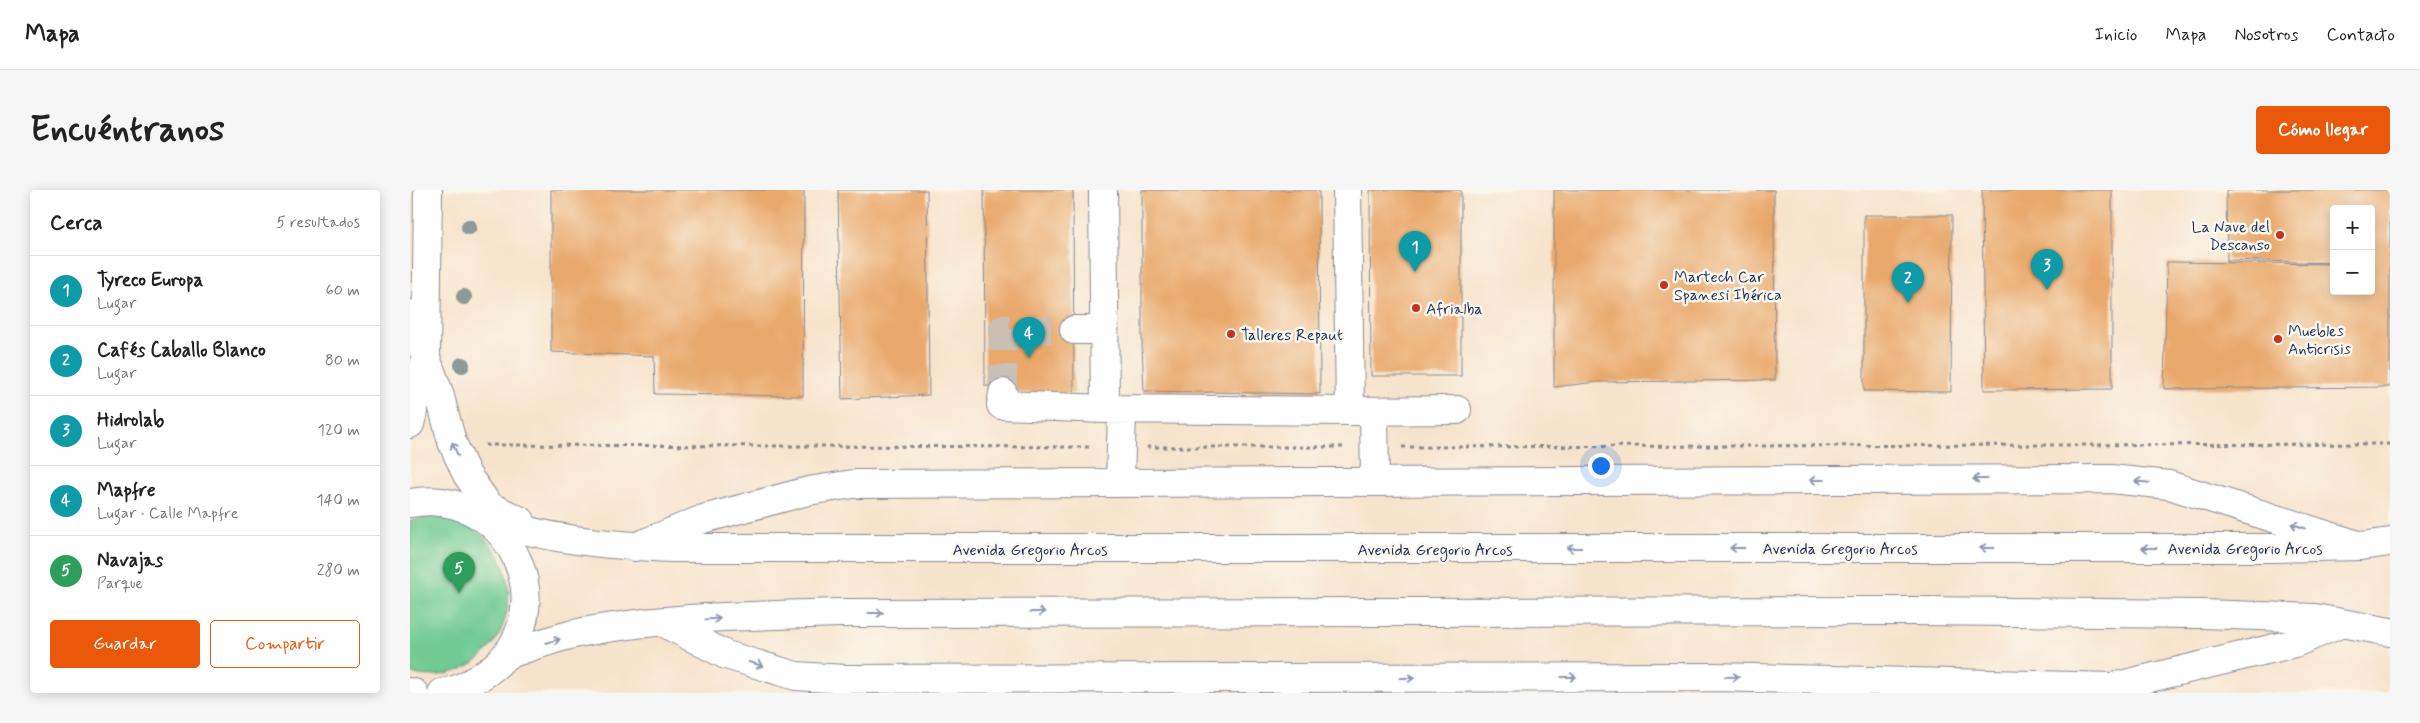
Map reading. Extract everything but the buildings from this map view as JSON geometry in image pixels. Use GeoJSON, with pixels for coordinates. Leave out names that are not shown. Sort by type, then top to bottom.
{"type":"FeatureCollection","features":[{"type":"Feature","properties":{"kind":"main road"},"geometry":{"type":"LineString","coordinates":[[410,424],[426,358],[428,190]]}},
{"type":"Feature","properties":{"kind":"main road"},"geometry":{"type":"LineString","coordinates":[[1103,190],[1104,330],[1120,483]]}},
{"type":"Feature","properties":{"kind":"main road"},"geometry":{"type":"LineString","coordinates":[[1348,190],[1362,411],[1375,482]]}},
{"type":"Feature","properties":{"kind":"main road"},"geometry":{"type":"LineString","coordinates":[[410,314],[439,393],[452,442],[467,475],[479,514],[510,544],[519,562],[524,581],[526,601],[523,620],[517,637],[492,673]]}},
{"type":"Feature","properties":{"kind":"main road"},"geometry":{"type":"LineString","coordinates":[[1074,330],[1104,330]]}},
{"type":"Feature","properties":{"kind":"main road"},"geometry":{"type":"LineString","coordinates":[[1002,393],[1001,405],[1113,410],[1458,410]]}},
{"type":"Feature","properties":{"kind":"main road"},"geometry":{"type":"LineString","coordinates":[[467,475],[489,506],[552,535]]}},
{"type":"Feature","properties":{"kind":"main road"},"geometry":{"type":"LineString","coordinates":[[635,547],[703,519],[808,491],[853,484],[2111,479],[2169,485],[2361,546]]}},
{"type":"Feature","properties":{"kind":"main road","name":"Avenida Gregorio Arcos"},"geometry":{"type":"LineString","coordinates":[[410,503],[438,500],[479,514],[514,529],[581,541],[635,547],[879,549],[2361,546],[2390,542]]}},
{"type":"Feature","properties":{"kind":"main road"},"geometry":{"type":"LineString","coordinates":[[442,693],[465,687],[583,632],[664,623],[839,613],[1924,611],[2272,616],[2315,618],[2390,632]]}},
{"type":"Feature","properties":{"kind":"main road"},"geometry":{"type":"LineString","coordinates":[[664,623],[726,655],[796,676],[845,679],[1335,686],[1499,685],[1713,677],[2112,687],[2294,643],[2340,624]]}},
{"type":"Feature","properties":{"kind":"main road"},"geometry":{"type":"LineString","coordinates":[[410,692],[414,693]]}},
{"type":"Feature","properties":{"kind":"green space"},"geometry":{"type":"Polygon","coordinates":[[[431,517],[461,523],[485,539],[499,557],[507,577],[508,599],[504,621],[495,641],[480,658],[459,670],[447,674],[428,676],[410,673],[410,520],[431,517]]]}},
{"type":"Feature","properties":{"kind":"tunnel"},"geometry":{"type":"LineString","coordinates":[[1003,393],[1003,329],[1074,330]]}},
{"type":"Feature","properties":{"kind":"place","name":"La Nave del Descanso"},"geometry":{"type":"Point","coordinates":[2280,235]}},
{"type":"Feature","properties":{"kind":"place","name":"Tyreco Europa"},"geometry":{"type":"Point","coordinates":[1415,272]}},
{"type":"Feature","properties":{"kind":"place","name":"Martech Car Spanesi Ibérica"},"geometry":{"type":"Point","coordinates":[1664,285]}},
{"type":"Feature","properties":{"kind":"place","name":"Hidrolab"},"geometry":{"type":"Point","coordinates":[2047,290]}},
{"type":"Feature","properties":{"kind":"place","name":"Cafés Caballo Blanco"},"geometry":{"type":"Point","coordinates":[1908,303]}},
{"type":"Feature","properties":{"kind":"place","name":"Afrialba"},"geometry":{"type":"Point","coordinates":[1416,308]}},
{"type":"Feature","properties":{"kind":"place","name":"Talleres Repaut"},"geometry":{"type":"Point","coordinates":[1231,334]}},
{"type":"Feature","properties":{"kind":"place","name":"Muebles Anticrisis"},"geometry":{"type":"Point","coordinates":[2278,339]}},
{"type":"Feature","properties":{"kind":"place","name":"Mapfre"},"geometry":{"type":"Point","coordinates":[1029,358]}},
{"type":"Feature","properties":{"kind":"place","name":"Navajas"},"geometry":{"type":"Point","coordinates":[459,593]}}]}
